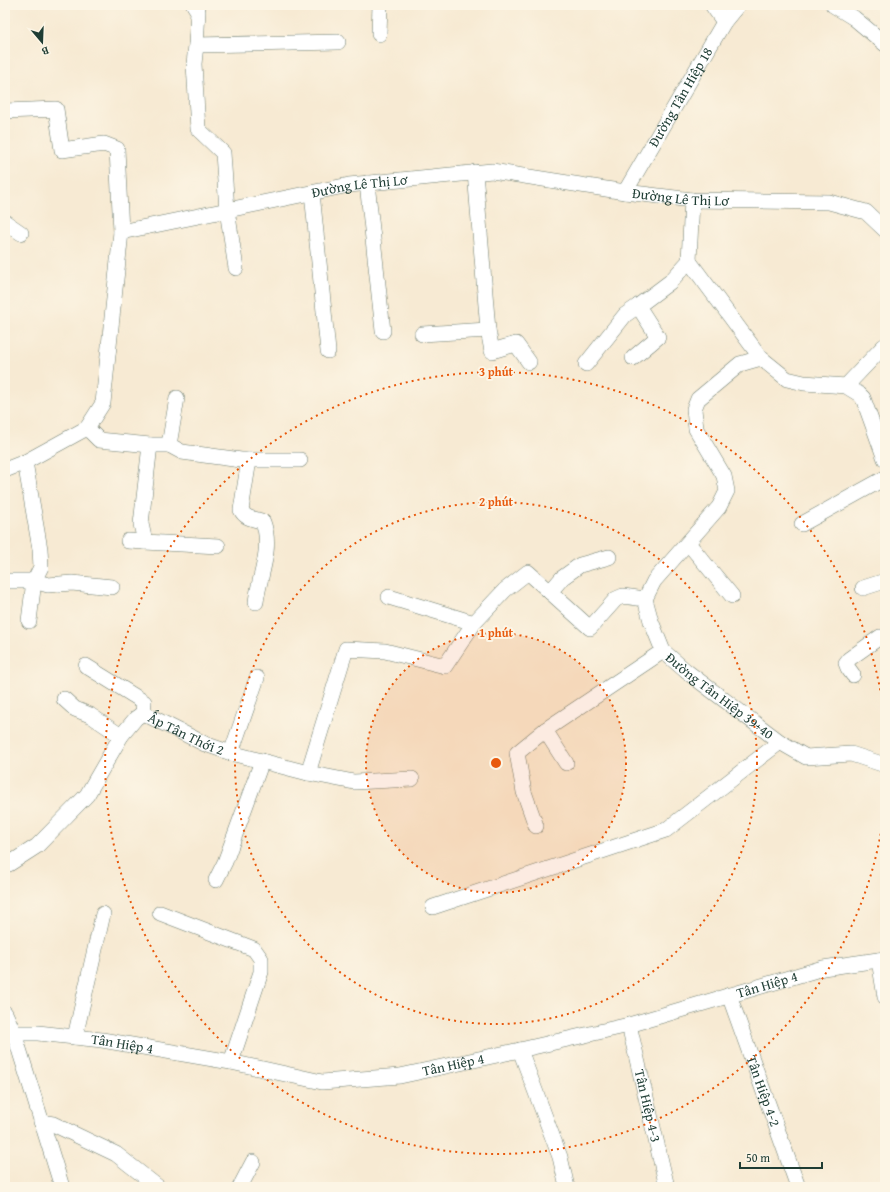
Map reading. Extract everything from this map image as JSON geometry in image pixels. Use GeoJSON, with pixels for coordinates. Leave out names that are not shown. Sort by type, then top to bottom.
{"type":"FeatureCollection","features":[{"type":"Feature","properties":{"kind":"street"},"geometry":{"type":"LineString","coordinates":[[194,5],[198,10],[194,64],[198,129],[223,153],[227,210],[236,268]]}},
{"type":"Feature","properties":{"kind":"street"},"geometry":{"type":"LineString","coordinates":[[379,34],[380,5]]}},
{"type":"Feature","properties":{"kind":"street"},"geometry":{"type":"LineString","coordinates":[[712,5],[724,22]]}},
{"type":"Feature","properties":{"kind":"street","name":"Đường Tân Hiệp 18"},"geometry":{"type":"LineString","coordinates":[[626,192],[724,22],[738,5]]}},
{"type":"Feature","properties":{"kind":"street"},"geometry":{"type":"LineString","coordinates":[[833,5],[854,18],[885,44]]}},
{"type":"Feature","properties":{"kind":"street"},"geometry":{"type":"LineString","coordinates":[[196,45],[338,42]]}},
{"type":"Feature","properties":{"kind":"street"},"geometry":{"type":"LineString","coordinates":[[5,111],[56,109],[62,150],[104,144],[117,149],[121,232],[103,403],[87,428],[25,462],[5,470]]}},
{"type":"Feature","properties":{"kind":"street","name":"Đường Lê Thị Lơ"},"geometry":{"type":"LineString","coordinates":[[121,232],[349,185],[492,171],[626,192],[692,200],[829,202],[866,212],[885,230]]}},
{"type":"Feature","properties":{"kind":"street"},"geometry":{"type":"LineString","coordinates":[[475,172],[488,330],[492,352],[516,344],[529,362]]}},
{"type":"Feature","properties":{"kind":"street"},"geometry":{"type":"LineString","coordinates":[[367,183],[383,331]]}},
{"type":"Feature","properties":{"kind":"street"},"geometry":{"type":"LineString","coordinates":[[312,193],[328,351]]}},
{"type":"Feature","properties":{"kind":"street"},"geometry":{"type":"LineString","coordinates":[[586,364],[625,315],[670,282],[689,261],[692,200]]}},
{"type":"Feature","properties":{"kind":"street"},"geometry":{"type":"LineString","coordinates":[[5,222],[21,233]]}},
{"type":"Feature","properties":{"kind":"street"},"geometry":{"type":"LineString","coordinates":[[689,261],[761,358],[787,379],[804,383],[846,386],[863,398],[885,458]]}},
{"type":"Feature","properties":{"kind":"street"},"geometry":{"type":"LineString","coordinates":[[633,358],[658,337],[638,306]]}},
{"type":"Feature","properties":{"kind":"street"},"geometry":{"type":"LineString","coordinates":[[422,334],[488,330]]}},
{"type":"Feature","properties":{"kind":"street"},"geometry":{"type":"LineString","coordinates":[[846,386],[884,346]]}},
{"type":"Feature","properties":{"kind":"street"},"geometry":{"type":"LineString","coordinates":[[308,773],[346,649],[385,651],[445,666],[474,623],[505,590],[528,572],[590,628],[616,599],[623,596],[645,599],[654,581],[720,507],[727,491],[724,476],[696,429],[694,409],[698,399],[740,364],[761,358]]}},
{"type":"Feature","properties":{"kind":"street"},"geometry":{"type":"LineString","coordinates":[[170,445],[177,398]]}},
{"type":"Feature","properties":{"kind":"street"},"geometry":{"type":"LineString","coordinates":[[87,428],[99,440],[150,445],[170,445],[182,452],[241,460],[300,460]]}},
{"type":"Feature","properties":{"kind":"street"},"geometry":{"type":"LineString","coordinates":[[144,542],[142,524],[150,445]]}},
{"type":"Feature","properties":{"kind":"street"},"geometry":{"type":"LineString","coordinates":[[249,460],[241,510],[247,518],[263,522],[266,545],[265,561],[258,585],[256,602]]}},
{"type":"Feature","properties":{"kind":"street"},"geometry":{"type":"LineString","coordinates":[[25,462],[40,549],[41,567],[34,581],[29,621]]}},
{"type":"Feature","properties":{"kind":"street"},"geometry":{"type":"LineString","coordinates":[[802,524],[885,478]]}},
{"type":"Feature","properties":{"kind":"street"},"geometry":{"type":"LineString","coordinates":[[128,542],[218,546]]}},
{"type":"Feature","properties":{"kind":"street"},"geometry":{"type":"LineString","coordinates":[[688,543],[732,596]]}},
{"type":"Feature","properties":{"kind":"street"},"geometry":{"type":"LineString","coordinates":[[550,592],[562,578],[580,565],[609,556]]}},
{"type":"Feature","properties":{"kind":"street"},"geometry":{"type":"LineString","coordinates":[[5,581],[34,581],[48,586],[72,583],[112,587]]}},
{"type":"Feature","properties":{"kind":"street"},"geometry":{"type":"LineString","coordinates":[[863,588],[885,581]]}},
{"type":"Feature","properties":{"kind":"street"},"geometry":{"type":"LineString","coordinates":[[389,597],[474,623]]}},
{"type":"Feature","properties":{"kind":"street","name":"Đường Tân Hiệp 39+40"},"geometry":{"type":"LineString","coordinates":[[645,599],[651,622],[664,651],[686,671],[780,742],[806,757],[851,754],[885,765]]}},
{"type":"Feature","properties":{"kind":"street"},"geometry":{"type":"LineString","coordinates":[[853,675],[846,663],[849,659],[881,639]]}},
{"type":"Feature","properties":{"kind":"street"},"geometry":{"type":"LineString","coordinates":[[536,826],[524,792],[517,753],[545,730],[664,651]]}},
{"type":"Feature","properties":{"kind":"street"},"geometry":{"type":"LineString","coordinates":[[86,666],[144,702],[142,713]]}},
{"type":"Feature","properties":{"kind":"street"},"geometry":{"type":"LineString","coordinates":[[231,753],[257,678]]}},
{"type":"Feature","properties":{"kind":"street"},"geometry":{"type":"LineString","coordinates":[[64,699],[75,709],[90,715],[121,736]]}},
{"type":"Feature","properties":{"kind":"street","name":"Ấp Tân Thới 2"},"geometry":{"type":"LineString","coordinates":[[5,864],[9,864],[37,846],[87,795],[121,736],[142,713],[205,744],[231,753],[308,773],[354,782],[412,779]]}},
{"type":"Feature","properties":{"kind":"street"},"geometry":{"type":"LineString","coordinates":[[545,730],[566,763]]}},
{"type":"Feature","properties":{"kind":"street"},"geometry":{"type":"LineString","coordinates":[[432,907],[666,830],[780,742]]}},
{"type":"Feature","properties":{"kind":"street"},"geometry":{"type":"LineString","coordinates":[[216,880],[225,862],[262,761]]}},
{"type":"Feature","properties":{"kind":"street"},"geometry":{"type":"LineString","coordinates":[[160,913],[254,949],[261,959],[261,972],[231,1062]]}},
{"type":"Feature","properties":{"kind":"street"},"geometry":{"type":"LineString","coordinates":[[75,1037],[103,914]]}},
{"type":"Feature","properties":{"kind":"street"},"geometry":{"type":"LineString","coordinates":[[882,959],[885,997]]}},
{"type":"Feature","properties":{"kind":"street","name":"Tân Hiệp 4"},"geometry":{"type":"LineString","coordinates":[[14,1033],[38,1033],[102,1040],[231,1062],[322,1082],[400,1076],[629,1025],[823,968],[882,959]]}},
{"type":"Feature","properties":{"kind":"street","name":"Tân Hiệp 4-2"},"geometry":{"type":"LineString","coordinates":[[729,995],[798,1187]]}},
{"type":"Feature","properties":{"kind":"street"},"geometry":{"type":"LineString","coordinates":[[5,1013],[14,1033],[62,1187]]}},
{"type":"Feature","properties":{"kind":"street","name":"Tân Hiệp 4-3"},"geometry":{"type":"LineString","coordinates":[[629,1025],[667,1187]]}},
{"type":"Feature","properties":{"kind":"street"},"geometry":{"type":"LineString","coordinates":[[520,1050],[560,1157],[567,1187]]}},
{"type":"Feature","properties":{"kind":"street"},"geometry":{"type":"LineString","coordinates":[[41,1122],[53,1124],[116,1154],[158,1187]]}},
{"type":"Feature","properties":{"kind":"street"},"geometry":{"type":"LineString","coordinates":[[240,1187],[253,1162]]}}]}
